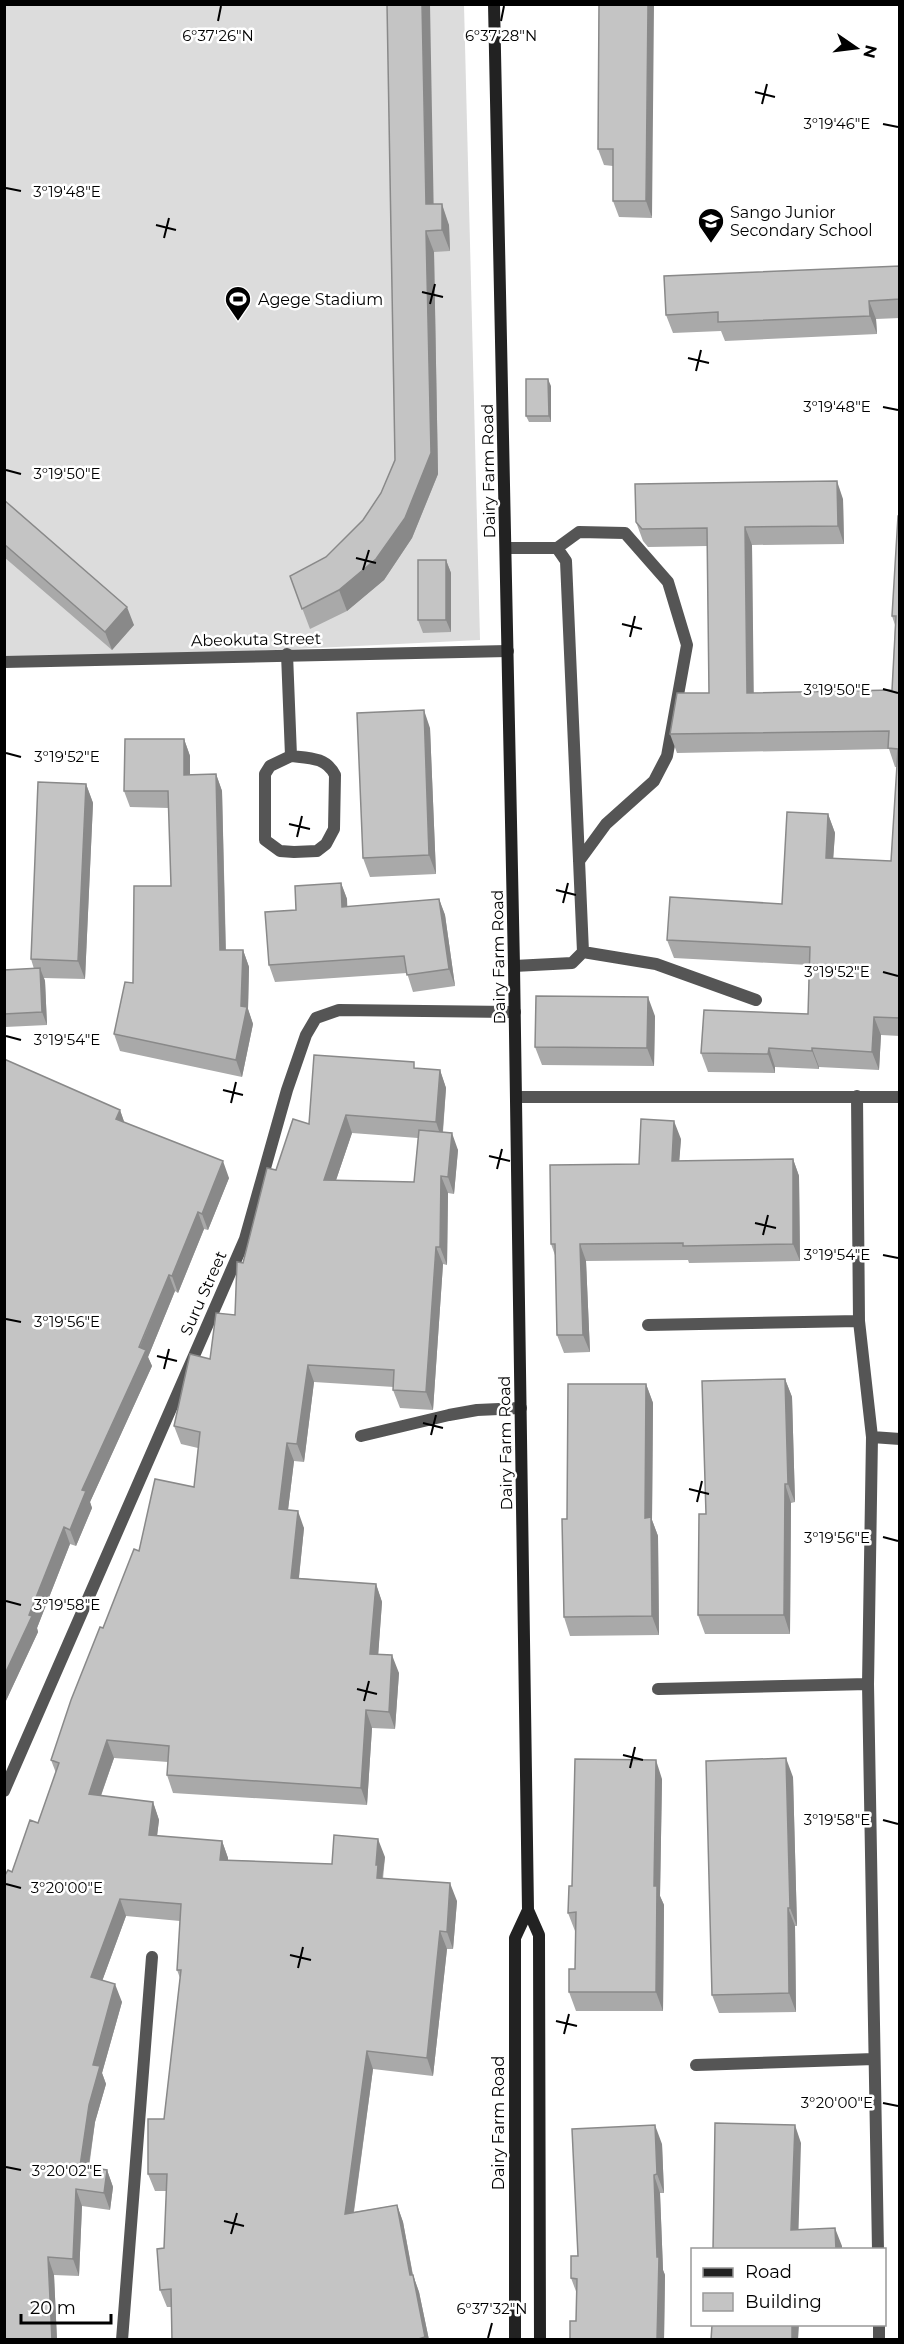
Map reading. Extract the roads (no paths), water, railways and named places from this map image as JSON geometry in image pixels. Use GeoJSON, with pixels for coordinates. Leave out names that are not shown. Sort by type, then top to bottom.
{"type":"FeatureCollection","features":[{"type":"Feature","properties":{"kind":"main road","name":"Dairy Farm Road"},"geometry":{"type":"LineString","coordinates":[[494,4],[515,1012],[528,1910],[539,1935],[540,2340]]}},
{"type":"Feature","properties":{"kind":"main road","name":"Dairy Farm Road"},"geometry":{"type":"LineString","coordinates":[[515,2340],[515,1938],[528,1910]]}},
{"type":"Feature","properties":{"kind":"street"},"geometry":{"type":"LineString","coordinates":[[506,548],[557,548],[579,532],[625,533],[668,582],[687,645],[667,756],[654,781],[606,824],[579,861]]}},
{"type":"Feature","properties":{"kind":"street"},"geometry":{"type":"LineString","coordinates":[[514,966],[572,963],[583,951],[566,561],[557,548]]}},
{"type":"Feature","properties":{"kind":"street","name":"Abeokuta Street"},"geometry":{"type":"LineString","coordinates":[[4,662],[287,654],[508,651]]}},
{"type":"Feature","properties":{"kind":"street"},"geometry":{"type":"LineString","coordinates":[[287,654],[291,756]]}},
{"type":"Feature","properties":{"kind":"street"},"geometry":{"type":"LineString","coordinates":[[291,756],[321,760],[331,767],[335,775],[334,829],[326,844],[317,851],[280,850],[265,840],[265,774],[270,766],[291,756]]}},
{"type":"Feature","properties":{"kind":"street"},"geometry":{"type":"LineString","coordinates":[[583,951],[656,964],[756,1000]]}},
{"type":"Feature","properties":{"kind":"street","name":"Suru Street"},"geometry":{"type":"LineString","coordinates":[[4,1791],[245,1239],[286,1090],[306,1035],[316,1018],[339,1010],[515,1012]]}},
{"type":"Feature","properties":{"kind":"street"},"geometry":{"type":"LineString","coordinates":[[857,1096],[859,1321],[872,1437],[868,1684],[878,2248]]}},
{"type":"Feature","properties":{"kind":"street"},"geometry":{"type":"LineString","coordinates":[[516,1097],[900,1097]]}},
{"type":"Feature","properties":{"kind":"street"},"geometry":{"type":"LineString","coordinates":[[648,1325],[859,1321]]}},
{"type":"Feature","properties":{"kind":"street"},"geometry":{"type":"LineString","coordinates":[[361,1436],[477,1410],[521,1408]]}},
{"type":"Feature","properties":{"kind":"street"},"geometry":{"type":"LineString","coordinates":[[872,1437],[900,1439]]}},
{"type":"Feature","properties":{"kind":"street"},"geometry":{"type":"LineString","coordinates":[[658,1689],[868,1684]]}},
{"type":"Feature","properties":{"kind":"street"},"geometry":{"type":"LineString","coordinates":[[122,2340],[152,1957]]}},
{"type":"Feature","properties":{"kind":"street"},"geometry":{"type":"LineString","coordinates":[[696,2065],[873,2059]]}},
{"type":"Feature","properties":{"kind":"place","name":"Sango Junior Secondary School"},"geometry":{"type":"Point","coordinates":[711,244]}},
{"type":"Feature","properties":{"kind":"place","name":"Agege Stadium"},"geometry":{"type":"Point","coordinates":[238,322]}}]}
